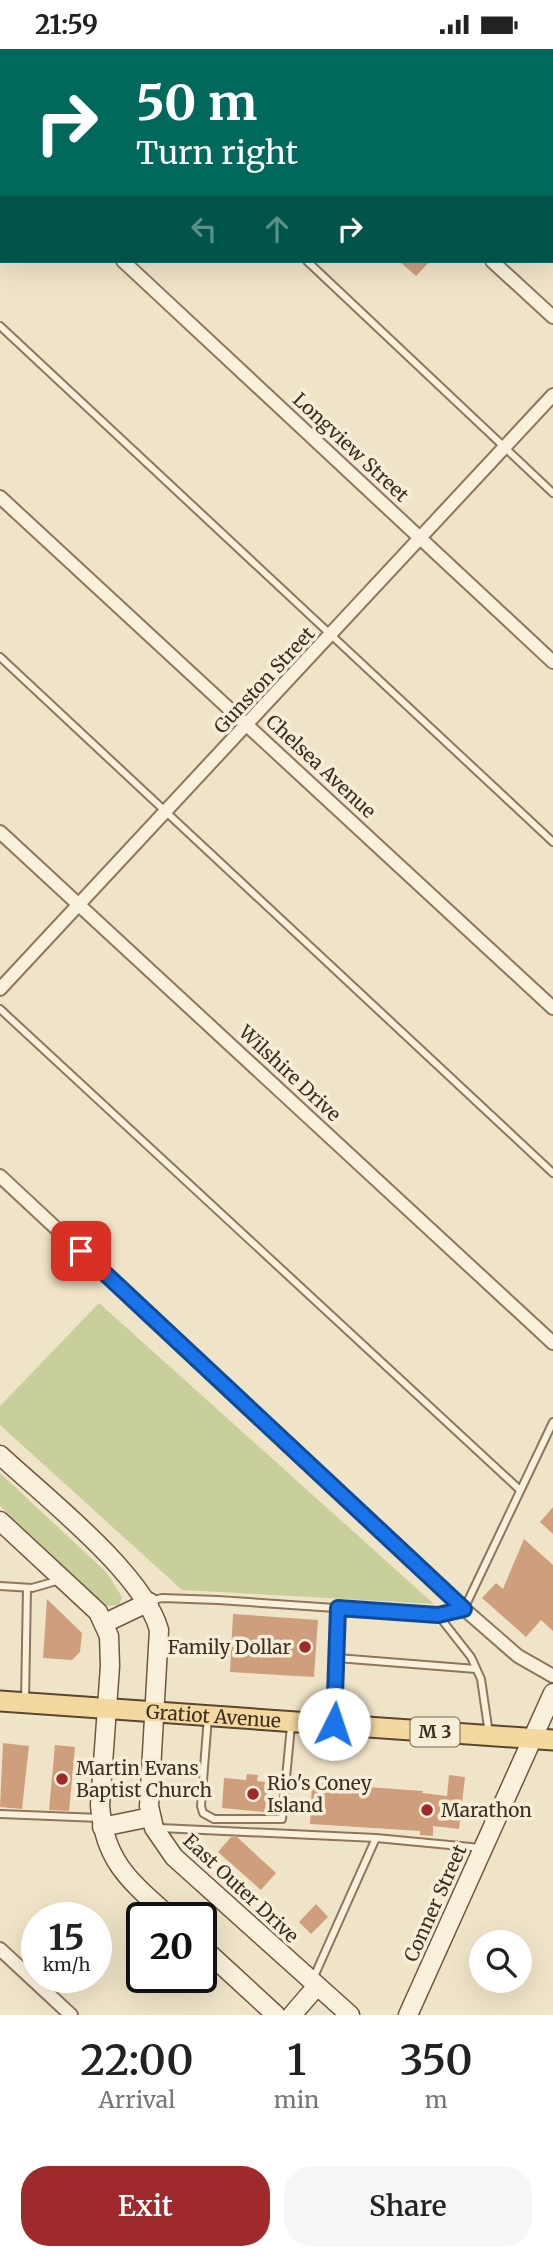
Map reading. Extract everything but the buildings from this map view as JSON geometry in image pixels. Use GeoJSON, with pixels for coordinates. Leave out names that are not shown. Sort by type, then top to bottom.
{"type":"FeatureCollection","features":[{"type":"Feature","properties":{"kind":"main road","name":"Gratiot Avenue"},"geometry":{"type":"LineString","coordinates":[[0,1701],[544,1740]]}},
{"type":"Feature","properties":{"kind":"street","name":"Longview Street"},"geometry":{"type":"LineString","coordinates":[[125,263],[553,662]]}},
{"type":"Feature","properties":{"kind":"street"},"geometry":{"type":"LineString","coordinates":[[494,263],[553,317]]}},
{"type":"Feature","properties":{"kind":"street","name":"Gunston Street"},"geometry":{"type":"LineString","coordinates":[[0,989],[553,395]]}},
{"type":"Feature","properties":{"kind":"street","name":"Chelsea Avenue"},"geometry":{"type":"LineString","coordinates":[[0,497],[553,1008]]}},
{"type":"Feature","properties":{"kind":"street","name":"Wilshire Drive"},"geometry":{"type":"LineString","coordinates":[[0,832],[553,1343]]}},
{"type":"Feature","properties":{"kind":"street"},"geometry":{"type":"LineString","coordinates":[[0,1176],[464,1609],[517,1656],[553,1676]]}},
{"type":"Feature","properties":{"kind":"street"},"geometry":{"type":"LineString","coordinates":[[0,1455],[113,1560],[149,1602],[159,1630],[149,1806],[153,1823],[101,1823]]}},
{"type":"Feature","properties":{"kind":"street"},"geometry":{"type":"LineString","coordinates":[[0,1521],[98,1612],[105,1623],[110,1656],[101,1823],[110,1853],[127,1877],[154,1902]]}},
{"type":"Feature","properties":{"kind":"street"},"geometry":{"type":"LineString","coordinates":[[105,1623],[149,1602]]}},
{"type":"Feature","properties":{"kind":"street","name":"Conner Street"},"geometry":{"type":"LineString","coordinates":[[408,2015],[483,1848],[544,1740],[553,1693]]}},
{"type":"Feature","properties":{"kind":"street","name":"East Outer Drive"},"geometry":{"type":"LineString","coordinates":[[153,1823],[174,1857],[350,2015]]}},
{"type":"Feature","properties":{"kind":"street"},"geometry":{"type":"LineString","coordinates":[[0,1949],[71,2015]]}},
{"type":"Feature","properties":{"kind":"street"},"geometry":{"type":"LineString","coordinates":[[217,1961],[276,2015]]}},
{"type":"Feature","properties":{"kind":"street"},"geometry":{"type":"LineString","coordinates":[[292,2015],[314,1984]]}},
{"type":"Feature","properties":{"kind":"lane"},"geometry":{"type":"LineString","coordinates":[[309,263],[553,493]]}},
{"type":"Feature","properties":{"kind":"lane"},"geometry":{"type":"LineString","coordinates":[[0,325],[553,842]]}},
{"type":"Feature","properties":{"kind":"lane"},"geometry":{"type":"LineString","coordinates":[[0,657],[553,1173]]}},
{"type":"Feature","properties":{"kind":"lane"},"geometry":{"type":"LineString","coordinates":[[0,1009],[520,1490]]}},
{"type":"Feature","properties":{"kind":"lane"},"geometry":{"type":"LineString","coordinates":[[149,1602],[162,1598],[438,1615],[464,1609],[553,1423]]}},
{"type":"Feature","properties":{"kind":"lane"},"geometry":{"type":"LineString","coordinates":[[0,1586],[46,1586],[62,1579]]}},
{"type":"Feature","properties":{"kind":"lane"},"geometry":{"type":"LineString","coordinates":[[25,1702],[27,1588]]}},
{"type":"Feature","properties":{"kind":"lane"},"geometry":{"type":"LineString","coordinates":[[334,1724],[338,1608]]}},
{"type":"Feature","properties":{"kind":"lane"},"geometry":{"type":"LineString","coordinates":[[438,1615],[471,1657],[477,1669],[481,1679],[489,1736]]}},
{"type":"Feature","properties":{"kind":"lane"},"geometry":{"type":"LineString","coordinates":[[337,1658],[477,1669]]}},
{"type":"Feature","properties":{"kind":"lane"},"geometry":{"type":"LineString","coordinates":[[208,1715],[201,1807],[203,1813],[214,1819],[282,1819],[291,1721]]}},
{"type":"Feature","properties":{"kind":"lane"},"geometry":{"type":"LineString","coordinates":[[0,1814],[101,1823]]}},
{"type":"Feature","properties":{"kind":"lane"},"geometry":{"type":"LineString","coordinates":[[153,1823],[483,1848]]}},
{"type":"Feature","properties":{"kind":"lane"},"geometry":{"type":"LineString","coordinates":[[314,1984],[376,1838]]}},
{"type":"Feature","properties":{"kind":"green space"},"geometry":{"type":"Polygon","coordinates":[[[99,1303],[434,1604],[182,1590],[0,1425],[0,1406],[99,1303]]]}},
{"type":"Feature","properties":{"kind":"green space"},"geometry":{"type":"Polygon","coordinates":[[[0,1473],[107,1573],[122,1597],[119,1605],[108,1606],[94,1595],[0,1506],[0,1473]]]}},
{"type":"Feature","properties":{"kind":"place","name":"Family Dollar"},"geometry":{"type":"Point","coordinates":[305,1647]}},
{"type":"Feature","properties":{"kind":"place","name":"Martin Evans Baptist Church"},"geometry":{"type":"Point","coordinates":[62,1779]}},
{"type":"Feature","properties":{"kind":"place","name":"Rio's Coney Island"},"geometry":{"type":"Point","coordinates":[253,1794]}},
{"type":"Feature","properties":{"kind":"place","name":"Marathon"},"geometry":{"type":"Point","coordinates":[427,1810]}},
{"type":"Feature","properties":{"kind":"route"},"geometry":{"type":"LineString","coordinates":[[81,1251],[464,1609],[438,1615],[338,1608],[334,1724]]}}]}
